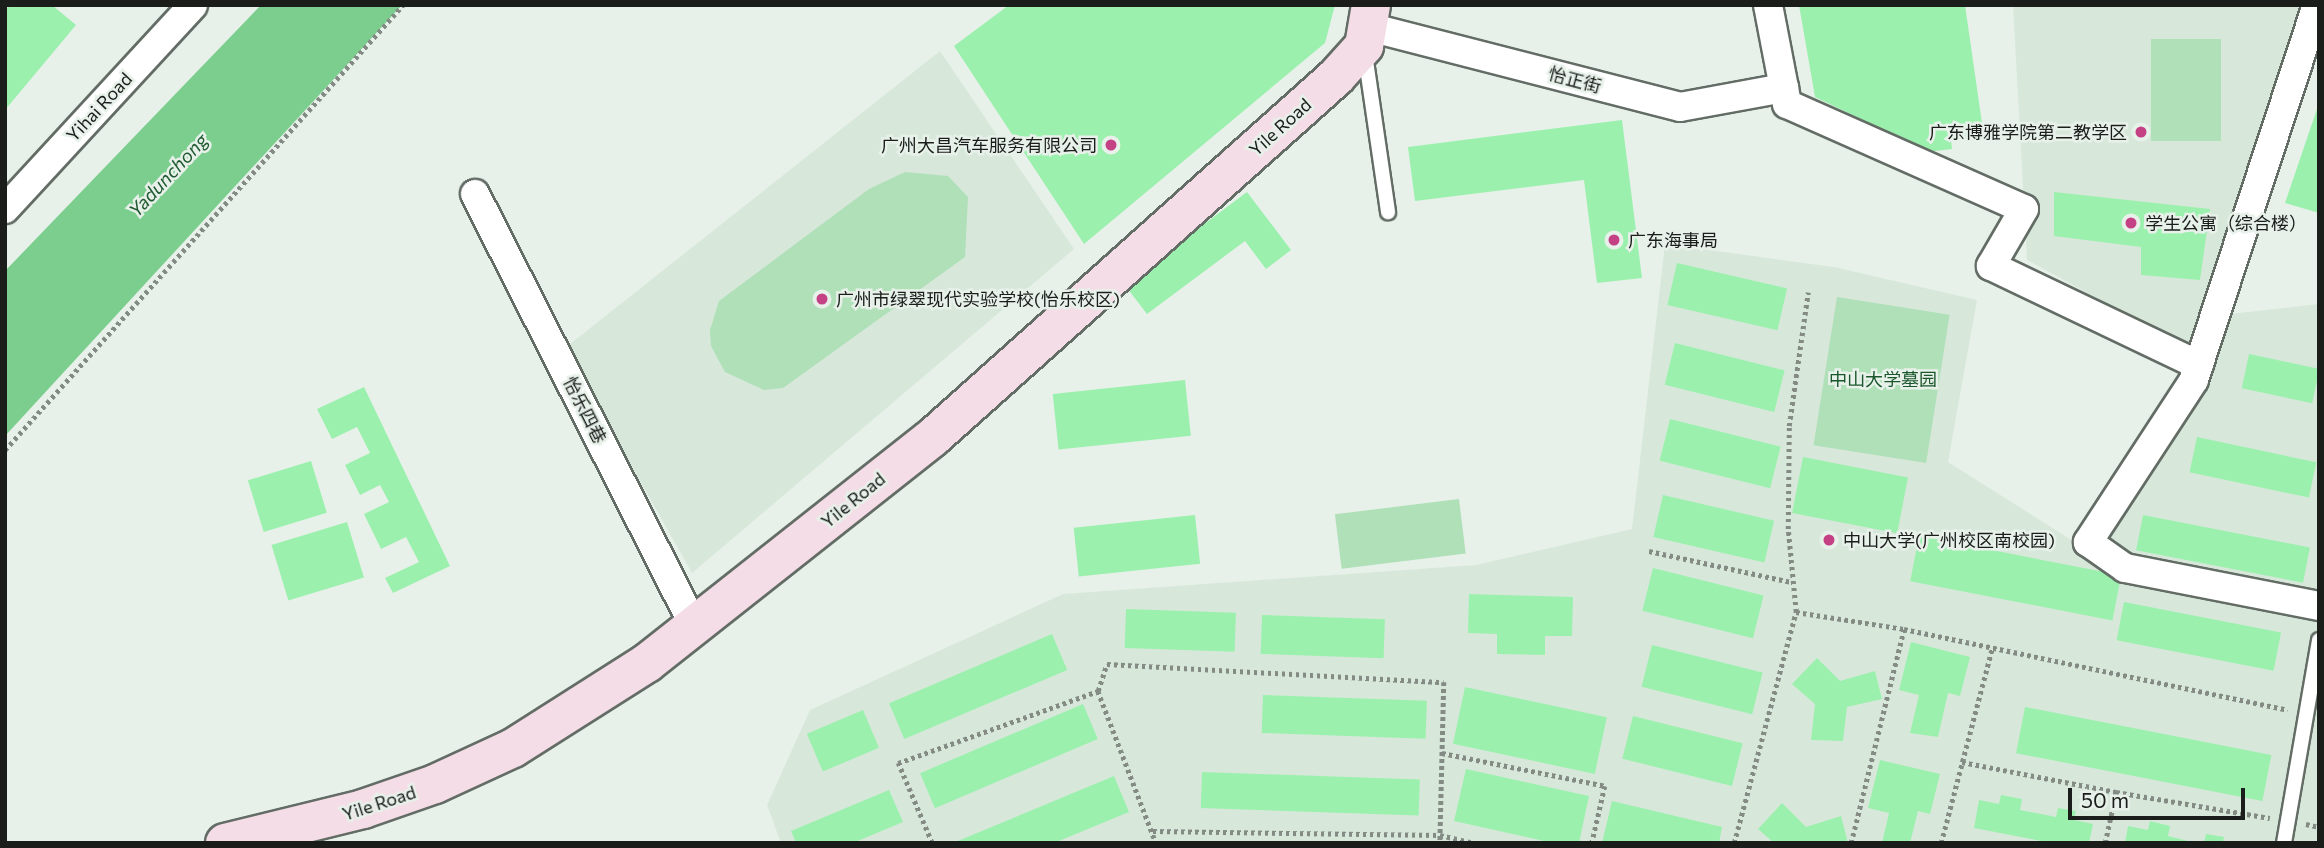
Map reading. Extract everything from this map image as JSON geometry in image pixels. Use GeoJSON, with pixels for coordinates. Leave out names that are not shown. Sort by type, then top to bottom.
{"type":"FeatureCollection","features":[{"type":"Feature","properties":{"kind":"street","name":"Yihai Road"},"geometry":{"type":"LineString","coordinates":[[5,209],[193,5]]}},
{"type":"Feature","properties":{"kind":"street"},"geometry":{"type":"LineString","coordinates":[[1768,5],[1787,104],[2024,209],[1991,266],[2199,365]]}},
{"type":"Feature","properties":{"kind":"street"},"geometry":{"type":"LineString","coordinates":[[2317,5],[2194,380],[2088,542],[2125,568],[2319,606]]}},
{"type":"Feature","properties":{"kind":"street","name":"怡正街"},"geometry":{"type":"LineString","coordinates":[[1368,26],[1680,107],[1784,88]]}},
{"type":"Feature","properties":{"kind":"street","name":"Yile Road"},"geometry":{"type":"LineString","coordinates":[[225,843],[363,809],[435,784],[513,748],[585,706],[695,626],[932,438],[1336,77],[1368,26]]}},
{"type":"Feature","properties":{"kind":"street","name":"怡乐四巷"},"geometry":{"type":"LineString","coordinates":[[475,194],[695,626]]}},
{"type":"Feature","properties":{"kind":"lane"},"geometry":{"type":"LineString","coordinates":[[1368,26],[1388,212]]}},
{"type":"Feature","properties":{"kind":"lane"},"geometry":{"type":"LineString","coordinates":[[2284,843],[2319,640]]}},
{"type":"Feature","properties":{"kind":"path"},"geometry":{"type":"LineString","coordinates":[[5,450],[403,5]]}},
{"type":"Feature","properties":{"kind":"path"},"geometry":{"type":"LineString","coordinates":[[1734,843],[1796,612],[1791,582],[1789,426],[1808,292]]}},
{"type":"Feature","properties":{"kind":"path"},"geometry":{"type":"LineString","coordinates":[[1649,551],[1791,582]]}},
{"type":"Feature","properties":{"kind":"path"},"geometry":{"type":"LineString","coordinates":[[1796,612],[1904,629],[2306,714]]}},
{"type":"Feature","properties":{"kind":"path"},"geometry":{"type":"LineString","coordinates":[[1851,843],[1904,629]]}},
{"type":"Feature","properties":{"kind":"path"},"geometry":{"type":"LineString","coordinates":[[1941,843],[1992,648]]}},
{"type":"Feature","properties":{"kind":"path"},"geometry":{"type":"LineString","coordinates":[[1156,843],[1098,691],[1107,664],[1444,682],[1440,843]]}},
{"type":"Feature","properties":{"kind":"path"},"geometry":{"type":"LineString","coordinates":[[932,843],[898,762],[1098,691]]}},
{"type":"Feature","properties":{"kind":"path"},"geometry":{"type":"LineString","coordinates":[[1442,753],[1605,786],[1592,843]]}},
{"type":"Feature","properties":{"kind":"path"},"geometry":{"type":"LineString","coordinates":[[1962,762],[2319,827]]}},
{"type":"Feature","properties":{"kind":"path"},"geometry":{"type":"LineString","coordinates":[[2105,843],[2116,792]]}},
{"type":"Feature","properties":{"kind":"path"},"geometry":{"type":"LineString","coordinates":[[1153,831],[1440,835],[1475,843]]}},
{"type":"Feature","properties":{"kind":"shaded area","name":"广东博雅学院第二教学区"},"geometry":{"type":"Polygon","coordinates":[[[2013,5],[2301,5],[2194,351],[2027,260],[2013,5]]]}},
{"type":"Feature","properties":{"kind":"shaded area","name":"广州市绿翠现代实验学校(怡乐校区)"},"geometry":{"type":"Polygon","coordinates":[[[940,51],[1074,249],[692,573],[565,348],[940,51]]]}},
{"type":"Feature","properties":{"kind":"shaded area","name":"中山大学(广州校区南校园)"},"geometry":{"type":"Polygon","coordinates":[[[1665,244],[1834,267],[1977,300],[1948,462],[2089,551],[2230,314],[2319,304],[2319,843],[781,843],[767,805],[810,710],[1063,594],[1476,565],[1632,529],[1665,244]]]}},
{"type":"Feature","properties":{"kind":"green space"},"geometry":{"type":"Polygon","coordinates":[[[2151,39],[2221,39],[2221,141],[2151,141],[2151,39]]]}},
{"type":"Feature","properties":{"kind":"green space"},"geometry":{"type":"Polygon","coordinates":[[[905,172],[948,176],[968,197],[965,257],[783,388],[764,390],[725,372],[711,346],[710,330],[719,301],[869,189],[905,172]]]}},
{"type":"Feature","properties":{"kind":"green space","name":"中山大学墓园"},"geometry":{"type":"Polygon","coordinates":[[[1837,297],[1950,315],[1926,463],[1814,445],[1837,297]]]}},
{"type":"Feature","properties":{"kind":"green space"},"geometry":{"type":"Polygon","coordinates":[[[1459,499],[1466,554],[1342,569],[1335,514],[1459,499]]]}},
{"type":"Feature","properties":{"kind":"water","name":"Yadunchong"},"geometry":{"type":"Polygon","coordinates":[[[261,5],[402,5],[5,436],[5,271],[261,5]]]}},
{"type":"Feature","properties":{"kind":"building"},"geometry":{"type":"Polygon","coordinates":[[[12,5],[52,5],[76,25],[5,110],[5,9],[12,5]]]}},
{"type":"Feature","properties":{"kind":"building","name":"广州大昌汽车服务有限公司"},"geometry":{"type":"Polygon","coordinates":[[[1009,5],[1335,5],[1325,43],[1084,244],[954,46],[1009,5]]]}},
{"type":"Feature","properties":{"kind":"building"},"geometry":{"type":"Polygon","coordinates":[[[1799,5],[1965,5],[1984,137],[1951,140],[1952,149],[1918,153],[1917,146],[1815,97],[1799,5]]]}},
{"type":"Feature","properties":{"kind":"building"},"geometry":{"type":"Polygon","coordinates":[[[2319,106],[2319,213],[2285,203],[2319,106]]]}},
{"type":"Feature","properties":{"kind":"building","name":"广东海事局"},"geometry":{"type":"Polygon","coordinates":[[[1622,120],[1642,278],[1597,283],[1584,180],[1415,201],[1408,147],[1622,120]]]}},
{"type":"Feature","properties":{"kind":"building"},"geometry":{"type":"Polygon","coordinates":[[[1247,192],[1291,250],[1266,269],[1245,241],[1147,314],[1124,284],[1247,192]]]}},
{"type":"Feature","properties":{"kind":"building","name":"学生公寓（综合楼）"},"geometry":{"type":"Polygon","coordinates":[[[2054,192],[2210,209],[2200,280],[2141,275],[2141,247],[2054,236],[2054,192]]]}},
{"type":"Feature","properties":{"kind":"building"},"geometry":{"type":"Polygon","coordinates":[[[1677,263],[1787,288],[1777,330],[1667,305],[1677,263]]]}},
{"type":"Feature","properties":{"kind":"building"},"geometry":{"type":"Polygon","coordinates":[[[1675,343],[1785,370],[1774,412],[1665,385],[1675,343]]]}},
{"type":"Feature","properties":{"kind":"building"},"geometry":{"type":"Polygon","coordinates":[[[2249,354],[2319,369],[2312,403],[2242,388],[2249,354]]]}},
{"type":"Feature","properties":{"kind":"building"},"geometry":{"type":"Polygon","coordinates":[[[1185,380],[1191,436],[1059,450],[1053,394],[1185,380]]]}},
{"type":"Feature","properties":{"kind":"building"},"geometry":{"type":"Polygon","coordinates":[[[364,387],[450,566],[393,593],[385,578],[419,562],[406,537],[381,549],[364,514],[389,502],[380,485],[360,495],[345,465],[370,453],[357,427],[332,439],[317,409],[364,387]]]}},
{"type":"Feature","properties":{"kind":"building"},"geometry":{"type":"Polygon","coordinates":[[[1670,419],[1781,447],[1770,488],[1660,461],[1670,419]]]}},
{"type":"Feature","properties":{"kind":"building"},"geometry":{"type":"Polygon","coordinates":[[[2197,437],[2316,462],[2309,498],[2190,472],[2197,437]]]}},
{"type":"Feature","properties":{"kind":"building"},"geometry":{"type":"Polygon","coordinates":[[[1803,457],[1908,477],[1897,533],[1792,513],[1803,457]]]}},
{"type":"Feature","properties":{"kind":"building"},"geometry":{"type":"Polygon","coordinates":[[[311,461],[327,513],[264,532],[248,480],[311,461]]]}},
{"type":"Feature","properties":{"kind":"building"},"geometry":{"type":"Polygon","coordinates":[[[1663,495],[1774,521],[1764,563],[1653,537],[1663,495]]]}},
{"type":"Feature","properties":{"kind":"building"},"geometry":{"type":"Polygon","coordinates":[[[1195,515],[1200,564],[1079,576],[1074,528],[1195,515]]]}},
{"type":"Feature","properties":{"kind":"building"},"geometry":{"type":"Polygon","coordinates":[[[2143,515],[2310,547],[2303,583],[2136,550],[2143,515]]]}},
{"type":"Feature","properties":{"kind":"building"},"geometry":{"type":"Polygon","coordinates":[[[347,522],[364,577],[288,601],[271,545],[347,522]]]}},
{"type":"Feature","properties":{"kind":"building"},"geometry":{"type":"Polygon","coordinates":[[[1919,536],[2121,575],[2112,620],[1910,581],[1919,536]]]}},
{"type":"Feature","properties":{"kind":"building"},"geometry":{"type":"Polygon","coordinates":[[[1653,568],[1764,596],[1753,638],[1642,611],[1653,568]]]}},
{"type":"Feature","properties":{"kind":"building"},"geometry":{"type":"Polygon","coordinates":[[[1469,594],[1573,597],[1572,636],[1545,636],[1545,655],[1497,654],[1497,634],[1468,633],[1469,594]]]}},
{"type":"Feature","properties":{"kind":"building"},"geometry":{"type":"Polygon","coordinates":[[[2124,602],[2281,633],[2274,671],[2117,640],[2124,602]]]}},
{"type":"Feature","properties":{"kind":"building"},"geometry":{"type":"Polygon","coordinates":[[[1126,609],[1236,613],[1235,652],[1125,648],[1126,609]]]}},
{"type":"Feature","properties":{"kind":"building"},"geometry":{"type":"Polygon","coordinates":[[[1262,615],[1385,619],[1384,658],[1261,654],[1262,615]]]}},
{"type":"Feature","properties":{"kind":"building"},"geometry":{"type":"Polygon","coordinates":[[[1052,634],[1067,670],[904,739],[889,703],[1052,634]]]}},
{"type":"Feature","properties":{"kind":"building"},"geometry":{"type":"Polygon","coordinates":[[[1911,642],[1970,657],[1960,696],[1948,693],[1938,737],[1910,733],[1919,695],[1899,690],[1911,642]]]}},
{"type":"Feature","properties":{"kind":"building"},"geometry":{"type":"Polygon","coordinates":[[[1652,645],[1763,673],[1752,714],[1642,687],[1652,645]]]}},
{"type":"Feature","properties":{"kind":"building"},"geometry":{"type":"Polygon","coordinates":[[[1817,658],[1840,681],[1875,671],[1882,699],[1847,707],[1843,741],[1811,740],[1815,704],[1792,684],[1817,658]]]}},
{"type":"Feature","properties":{"kind":"building"},"geometry":{"type":"Polygon","coordinates":[[[1465,687],[1607,717],[1595,774],[1453,744],[1465,687]]]}},
{"type":"Feature","properties":{"kind":"building"},"geometry":{"type":"Polygon","coordinates":[[[1263,695],[1427,701],[1426,739],[1262,733],[1263,695]]]}},
{"type":"Feature","properties":{"kind":"building"},"geometry":{"type":"Polygon","coordinates":[[[1083,704],[1098,739],[935,808],[920,773],[1083,704]]]}},
{"type":"Feature","properties":{"kind":"building"},"geometry":{"type":"Polygon","coordinates":[[[2025,707],[2271,755],[2262,801],[2016,753],[2025,707]]]}},
{"type":"Feature","properties":{"kind":"building"},"geometry":{"type":"Polygon","coordinates":[[[863,710],[879,748],[823,772],[807,734],[863,710]]]}},
{"type":"Feature","properties":{"kind":"building"},"geometry":{"type":"Polygon","coordinates":[[[1633,716],[1743,743],[1732,786],[1622,759],[1633,716]]]}},
{"type":"Feature","properties":{"kind":"building"},"geometry":{"type":"Polygon","coordinates":[[[1880,760],[1940,774],[1930,814],[1918,811],[1910,843],[1882,843],[1889,813],[1868,808],[1880,760]]]}},
{"type":"Feature","properties":{"kind":"building"},"geometry":{"type":"Polygon","coordinates":[[[1466,769],[1589,796],[1579,843],[1553,843],[1454,821],[1466,769]]]}},
{"type":"Feature","properties":{"kind":"building"},"geometry":{"type":"Polygon","coordinates":[[[1202,772],[1420,780],[1419,816],[1201,808],[1202,772]]]}},
{"type":"Feature","properties":{"kind":"building"},"geometry":{"type":"Polygon","coordinates":[[[1114,776],[1129,812],[1054,843],[953,843],[1114,776]]]}},
{"type":"Feature","properties":{"kind":"building"},"geometry":{"type":"Polygon","coordinates":[[[889,790],[903,822],[853,843],[796,843],[791,831],[889,790]]]}},
{"type":"Feature","properties":{"kind":"building"},"geometry":{"type":"Polygon","coordinates":[[[2001,795],[2022,799],[2020,810],[2056,817],[2058,808],[2076,811],[2074,820],[2093,824],[2089,843],[2052,843],[1974,828],[1979,800],[1999,804],[2001,795]]]}},
{"type":"Feature","properties":{"kind":"building"},"geometry":{"type":"Polygon","coordinates":[[[1612,801],[1722,827],[1719,843],[1602,843],[1612,801]]]}},
{"type":"Feature","properties":{"kind":"building"},"geometry":{"type":"Polygon","coordinates":[[[1782,803],[1806,827],[1841,816],[1848,843],[1774,843],[1758,829],[1782,803]]]}},
{"type":"Feature","properties":{"kind":"building"},"geometry":{"type":"Polygon","coordinates":[[[2150,821],[2170,826],[2168,836],[2196,843],[2125,843],[2128,826],[2148,830],[2150,821]]]}},
{"type":"Feature","properties":{"kind":"building"},"geometry":{"type":"Polygon","coordinates":[[[2206,834],[2224,837],[2223,843],[2204,843],[2206,834]]]}},
{"type":"Feature","properties":{"kind":"place","name":"广东博雅学院第二教学区"},"geometry":{"type":"Point","coordinates":[2141,132]}},
{"type":"Feature","properties":{"kind":"place","name":"广州大昌汽车服务有限公司"},"geometry":{"type":"Point","coordinates":[1111,145]}},
{"type":"Feature","properties":{"kind":"place","name":"学生公寓（综合楼）"},"geometry":{"type":"Point","coordinates":[2131,223]}},
{"type":"Feature","properties":{"kind":"place","name":"广东海事局"},"geometry":{"type":"Point","coordinates":[1614,240]}},
{"type":"Feature","properties":{"kind":"place","name":"广州市绿翠现代实验学校(怡乐校区)"},"geometry":{"type":"Point","coordinates":[822,299]}},
{"type":"Feature","properties":{"kind":"place","name":"中山大学(广州校区南校园)"},"geometry":{"type":"Point","coordinates":[1829,540]}}]}
